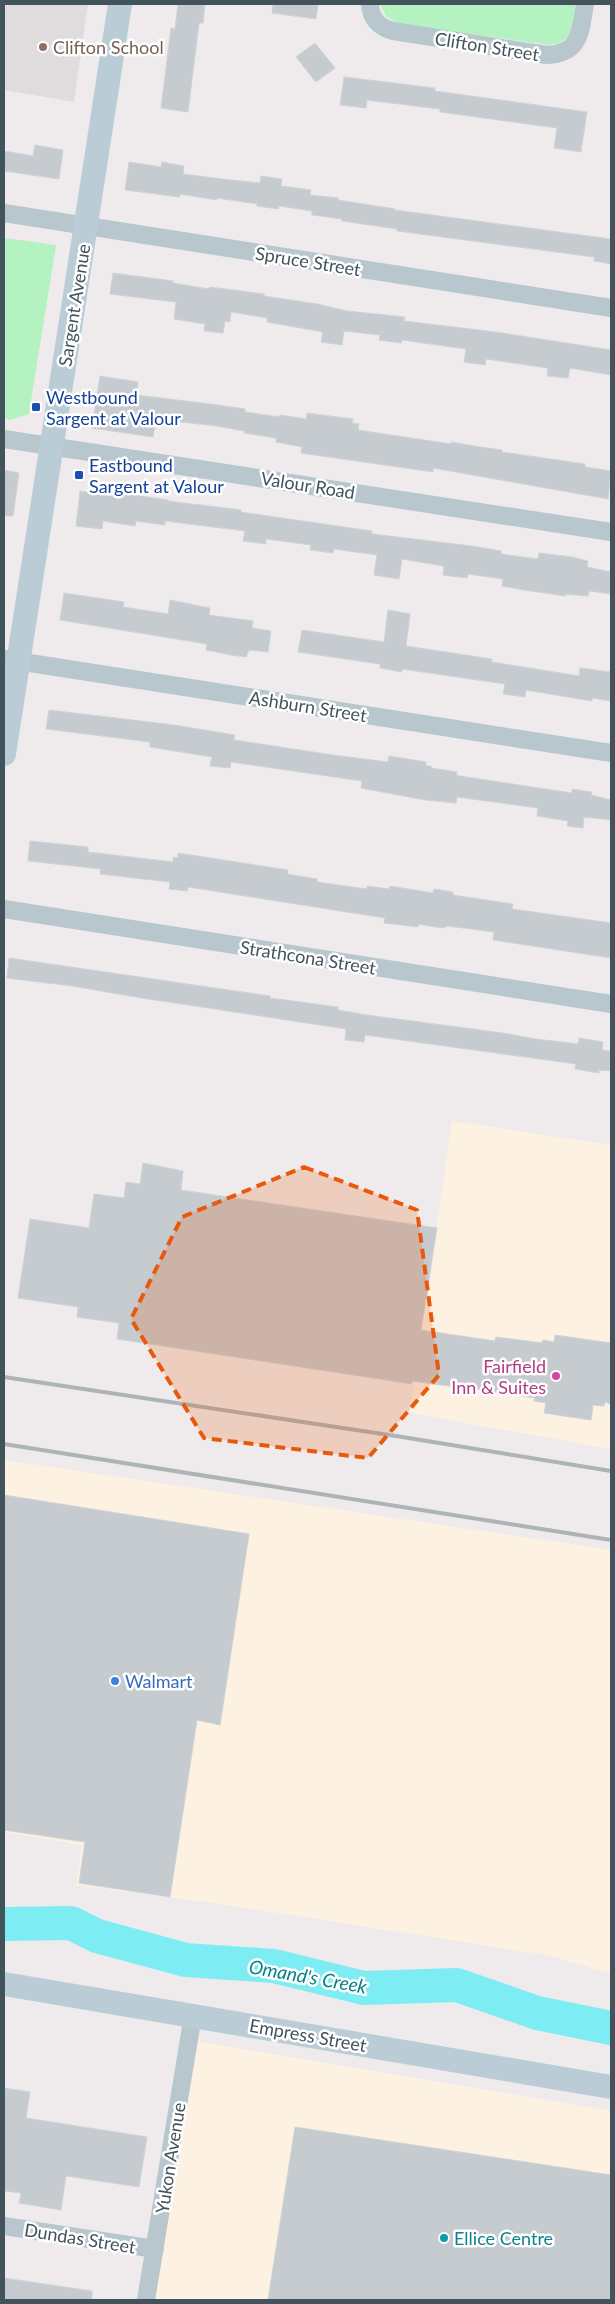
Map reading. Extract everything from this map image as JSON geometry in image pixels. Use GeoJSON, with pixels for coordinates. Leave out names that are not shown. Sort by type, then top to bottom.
{"type":"FeatureCollection","features":[{"type":"Feature","properties":{"kind":"main road","name":"Sargent Avenue"},"geometry":{"type":"LineString","coordinates":[[4,754],[11,660],[52,446],[120,4]]}},
{"type":"Feature","properties":{"kind":"main road","name":"Empress Street"},"geometry":{"type":"LineString","coordinates":[[4,1984],[611,2087]]}},
{"type":"Feature","properties":{"kind":"street","name":"Clifton Street"},"geometry":{"type":"LineString","coordinates":[[370,4],[376,22],[384,28],[393,31],[548,55],[561,54],[570,50],[580,36],[584,4]]}},
{"type":"Feature","properties":{"kind":"street","name":"Spruce Street"},"geometry":{"type":"LineString","coordinates":[[4,214],[611,308]]}},
{"type":"Feature","properties":{"kind":"street","name":"Valour Road"},"geometry":{"type":"LineString","coordinates":[[4,439],[611,532]]}},
{"type":"Feature","properties":{"kind":"street","name":"Ashburn Street"},"geometry":{"type":"LineString","coordinates":[[11,660],[611,754]]}},
{"type":"Feature","properties":{"kind":"street","name":"Strathcona Street"},"geometry":{"type":"LineString","coordinates":[[4,909],[611,1004]]}},
{"type":"Feature","properties":{"kind":"street","name":"Yukon Avenue"},"geometry":{"type":"LineString","coordinates":[[146,2300],[156,2249],[193,2015]]}},
{"type":"Feature","properties":{"kind":"street","name":"Dundas Street"},"geometry":{"type":"LineString","coordinates":[[4,2226],[156,2249]]}},
{"type":"Feature","properties":{"kind":"highlighted area"},"geometry":{"type":"Polygon","coordinates":[[[304,1167],[417,1210],[439,1375],[368,1458],[204,1438],[131,1319],[182,1217],[304,1167]]]}},
{"type":"Feature","properties":{"kind":"shaded area","name":"Clifton School"},"geometry":{"type":"Polygon","coordinates":[[[4,4],[88,4],[74,102],[4,90],[4,4]]]}},
{"type":"Feature","properties":{"kind":"shaded area"},"geometry":{"type":"Polygon","coordinates":[[[452,1121],[611,1145],[611,1449],[410,1413],[452,1121]]]}},
{"type":"Feature","properties":{"kind":"shaded area"},"geometry":{"type":"Polygon","coordinates":[[[4,1460],[611,1550],[611,1974],[547,1955],[227,1905],[76,1885],[82,1845],[4,1832],[4,1460]]]}},
{"type":"Feature","properties":{"kind":"shaded area"},"geometry":{"type":"Polygon","coordinates":[[[196,2041],[611,2111],[611,2300],[151,2300],[196,2041]]]}},
{"type":"Feature","properties":{"kind":"green space"},"geometry":{"type":"Polygon","coordinates":[[[380,4],[576,4],[571,35],[559,43],[549,45],[399,24],[386,16],[380,4]]]}},
{"type":"Feature","properties":{"kind":"green space"},"geometry":{"type":"Polygon","coordinates":[[[4,238],[56,245],[29,414],[10,420],[4,418],[4,238]]]}},
{"type":"Feature","properties":{"kind":"building"},"geometry":{"type":"Polygon","coordinates":[[[178,4],[205,4],[203,23],[199,23],[188,112],[161,108],[171,28],[175,29],[178,4]]]}},
{"type":"Feature","properties":{"kind":"building"},"geometry":{"type":"Polygon","coordinates":[[[273,4],[318,4],[316,19],[272,13],[273,4]]]}},
{"type":"Feature","properties":{"kind":"building"},"geometry":{"type":"Polygon","coordinates":[[[315,43],[335,68],[316,82],[296,57],[315,43]]]}},
{"type":"Feature","properties":{"kind":"building"},"geometry":{"type":"Polygon","coordinates":[[[344,77],[435,88],[435,91],[587,112],[581,152],[554,148],[557,128],[440,112],[440,109],[367,100],[366,108],[340,105],[344,77]]]}},
{"type":"Feature","properties":{"kind":"building"},"geometry":{"type":"Polygon","coordinates":[[[35,145],[63,150],[59,179],[4,171],[4,151],[33,156],[35,145]]]}},
{"type":"Feature","properties":{"kind":"building"},"geometry":{"type":"Polygon","coordinates":[[[129,162],[161,167],[162,162],[184,166],[183,174],[231,180],[260,183],[261,176],[282,179],[281,186],[311,190],[310,195],[338,198],[338,200],[395,210],[611,239],[611,264],[594,261],[594,257],[397,231],[397,229],[312,215],[312,211],[279,206],[278,209],[217,198],[217,200],[180,194],[180,197],[125,190],[129,162]]]}},
{"type":"Feature","properties":{"kind":"building"},"geometry":{"type":"Polygon","coordinates":[[[113,273],[173,281],[173,283],[209,289],[210,287],[264,294],[264,296],[317,304],[347,311],[405,317],[404,321],[496,332],[611,350],[611,375],[570,368],[568,378],[547,376],[548,368],[486,359],[485,365],[464,362],[466,349],[402,340],[401,343],[379,340],[380,335],[344,331],[342,345],[321,342],[323,332],[267,322],[267,318],[231,312],[230,322],[225,321],[223,333],[204,331],[205,324],[174,319],[176,302],[110,294],[113,273]]]}},
{"type":"Feature","properties":{"kind":"building"},"geometry":{"type":"Polygon","coordinates":[[[100,376],[138,382],[136,395],[245,409],[245,412],[280,417],[280,415],[306,419],[307,413],[353,419],[352,423],[359,424],[358,430],[451,444],[451,442],[502,450],[502,452],[585,464],[585,467],[611,471],[608,499],[433,468],[433,472],[301,453],[302,447],[276,442],[276,438],[216,426],[156,419],[153,437],[92,428],[100,376]]]}},
{"type":"Feature","properties":{"kind":"building"},"geometry":{"type":"Polygon","coordinates":[[[4,470],[19,473],[13,516],[4,516],[4,470]]]}},
{"type":"Feature","properties":{"kind":"building"},"geometry":{"type":"Polygon","coordinates":[[[123,486],[141,489],[140,496],[372,531],[372,534],[472,546],[501,551],[501,554],[538,559],[539,553],[572,557],[588,561],[587,567],[611,572],[611,594],[589,591],[588,596],[566,594],[566,596],[524,590],[502,586],[503,579],[468,574],[467,578],[443,575],[444,566],[402,559],[399,579],[374,575],[377,555],[334,549],[333,553],[310,550],[311,545],[266,539],[266,544],[243,541],[245,531],[165,521],[165,525],[136,521],[135,526],[103,521],[102,529],[76,526],[80,491],[121,497],[123,486]]]}},
{"type":"Feature","properties":{"kind":"building"},"geometry":{"type":"Polygon","coordinates":[[[64,593],[124,602],[123,607],[168,614],[170,600],[210,608],[209,615],[253,621],[252,628],[271,631],[268,652],[249,650],[246,657],[231,655],[206,650],[207,644],[60,620],[64,593]]]}},
{"type":"Feature","properties":{"kind":"building"},"geometry":{"type":"Polygon","coordinates":[[[388,610],[410,614],[406,646],[492,659],[492,662],[579,676],[580,668],[611,672],[611,701],[592,698],[592,701],[526,690],[525,697],[503,694],[505,684],[402,669],[402,672],[380,668],[380,664],[298,652],[302,630],[384,642],[388,610]]]}},
{"type":"Feature","properties":{"kind":"building"},"geometry":{"type":"Polygon","coordinates":[[[49,710],[174,725],[235,735],[234,740],[333,755],[388,762],[389,756],[426,762],[426,766],[457,772],[456,775],[460,776],[572,793],[572,789],[592,792],[591,795],[611,800],[611,820],[584,817],[583,828],[567,826],[568,821],[537,816],[538,808],[457,797],[456,803],[425,800],[361,788],[362,781],[231,762],[230,768],[210,766],[212,757],[150,747],[150,742],[46,729],[49,710]]]}},
{"type":"Feature","properties":{"kind":"building"},"geometry":{"type":"Polygon","coordinates":[[[30,841],[88,847],[88,852],[173,862],[173,857],[178,858],[178,853],[288,870],[287,874],[317,879],[317,882],[367,889],[367,886],[389,889],[390,886],[433,893],[434,889],[453,892],[453,895],[513,904],[512,909],[611,923],[611,958],[493,940],[494,932],[448,926],[442,928],[418,924],[418,927],[384,923],[385,918],[188,887],[187,891],[169,889],[170,882],[100,874],[101,869],[28,861],[30,841]]]}},
{"type":"Feature","properties":{"kind":"building"},"geometry":{"type":"Polygon","coordinates":[[[9,958],[270,996],[270,998],[338,1007],[338,1010],[367,1015],[536,1039],[578,1044],[579,1038],[603,1042],[602,1050],[611,1051],[611,1071],[599,1070],[599,1073],[575,1069],[576,1064],[365,1035],[364,1042],[345,1040],[346,1029],[72,986],[7,978],[9,958]]]}},
{"type":"Feature","properties":{"kind":"building"},"geometry":{"type":"Polygon","coordinates":[[[143,1163],[183,1171],[181,1190],[437,1228],[421,1330],[495,1341],[496,1337],[542,1343],[543,1340],[554,1342],[555,1335],[611,1343],[611,1404],[605,1402],[604,1406],[593,1405],[591,1420],[544,1413],[546,1403],[534,1401],[535,1398],[412,1381],[412,1384],[117,1339],[119,1323],[77,1317],[78,1307],[18,1298],[30,1219],[89,1228],[94,1194],[124,1198],[126,1182],[140,1184],[143,1163]]]}},
{"type":"Feature","properties":{"kind":"building","name":"Walmart"},"geometry":{"type":"Polygon","coordinates":[[[4,1495],[249,1534],[220,1725],[197,1720],[170,1897],[79,1883],[85,1842],[4,1830],[4,1495]]]}},
{"type":"Feature","properties":{"kind":"building"},"geometry":{"type":"Polygon","coordinates":[[[4,2088],[30,2092],[26,2118],[147,2137],[139,2187],[66,2176],[61,2210],[19,2203],[21,2193],[4,2191],[4,2088]]]}},
{"type":"Feature","properties":{"kind":"building","name":"Ellice Centre"},"geometry":{"type":"Polygon","coordinates":[[[295,2127],[611,2175],[611,2300],[268,2300],[295,2127]]]}},
{"type":"Feature","properties":{"kind":"building"},"geometry":{"type":"Polygon","coordinates":[[[4,2278],[92,2291],[92,2300],[4,2300],[4,2278]]]}},
{"type":"Feature","properties":{"kind":"waterway","name":"Omand's Creek"},"geometry":{"type":"LineString","coordinates":[[4,1924],[71,1923],[97,1936],[186,1960],[274,1966],[364,1988],[457,1985],[537,2013],[611,2028]]}},
{"type":"Feature","properties":{"kind":"railway"},"geometry":{"type":"LineString","coordinates":[[4,1377],[396,1436],[611,1471]]}},
{"type":"Feature","properties":{"kind":"railway"},"geometry":{"type":"LineString","coordinates":[[4,1444],[611,1540]]}},
{"type":"Feature","properties":{"kind":"place","name":"Clifton School"},"geometry":{"type":"Point","coordinates":[43,47]}},
{"type":"Feature","properties":{"kind":"place","name":"Westbound Sargent at Valour"},"geometry":{"type":"Point","coordinates":[36,407]}},
{"type":"Feature","properties":{"kind":"place","name":"Eastbound Sargent at Valour"},"geometry":{"type":"Point","coordinates":[79,475]}},
{"type":"Feature","properties":{"kind":"place","name":"Fairfield Inn & Suites"},"geometry":{"type":"Point","coordinates":[556,1376]}},
{"type":"Feature","properties":{"kind":"place","name":"Walmart"},"geometry":{"type":"Point","coordinates":[115,1681]}},
{"type":"Feature","properties":{"kind":"place","name":"Ellice Centre"},"geometry":{"type":"Point","coordinates":[444,2238]}}]}
